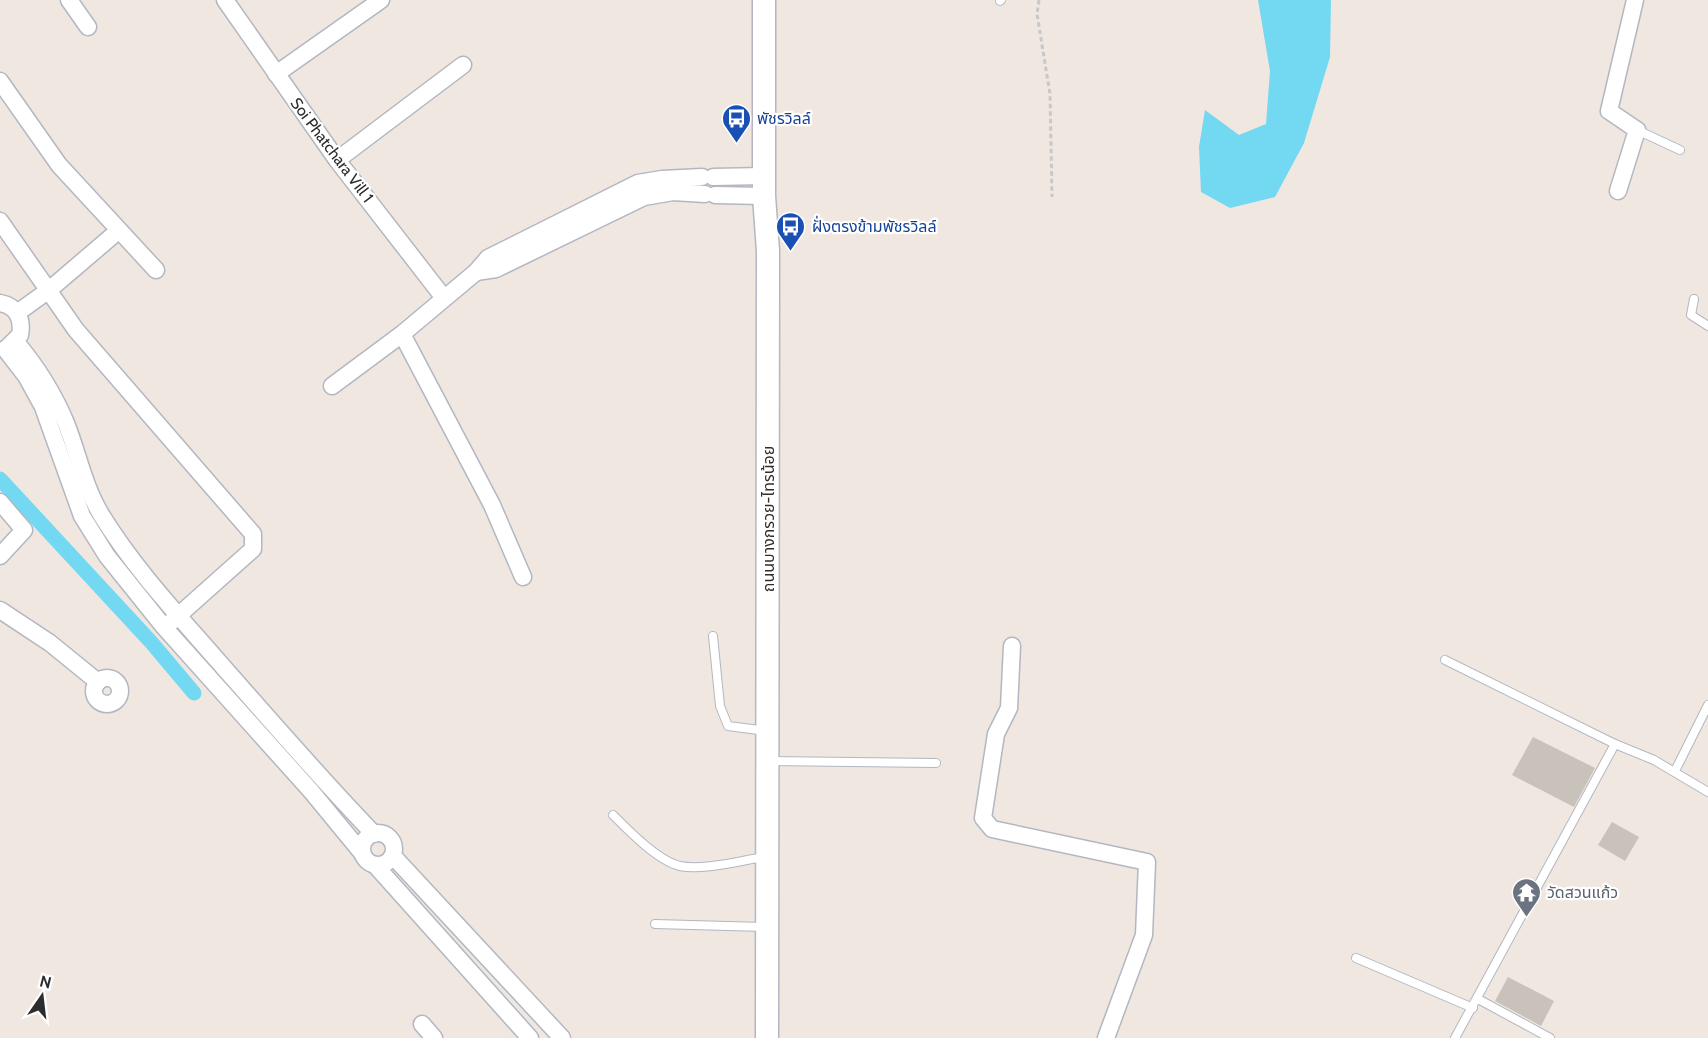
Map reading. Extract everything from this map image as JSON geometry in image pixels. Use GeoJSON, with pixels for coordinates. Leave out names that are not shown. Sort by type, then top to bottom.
{"type":"FeatureCollection","features":[{"type":"Feature","properties":{"kind":"main road","name":"ถนนบางกรวย-ไทรน้อย"},"geometry":{"type":"LineString","coordinates":[[764,0],[764,186],[768,251],[767,1038]]}},
{"type":"Feature","properties":{"kind":"street"},"geometry":{"type":"LineString","coordinates":[[69,0],[88,27]]}},
{"type":"Feature","properties":{"kind":"street","name":"Soi Phatchara Vill 1"},"geometry":{"type":"LineString","coordinates":[[225,0],[337,160],[444,298]]}},
{"type":"Feature","properties":{"kind":"street"},"geometry":{"type":"LineString","coordinates":[[276,74],[381,0]]}},
{"type":"Feature","properties":{"kind":"street"},"geometry":{"type":"LineString","coordinates":[[1618,191],[1637,130],[1609,111],[1635,0]]}},
{"type":"Feature","properties":{"kind":"street"},"geometry":{"type":"LineString","coordinates":[[337,160],[463,65]]}},
{"type":"Feature","properties":{"kind":"street"},"geometry":{"type":"LineString","coordinates":[[0,81],[59,165],[156,270]]}},
{"type":"Feature","properties":{"kind":"street"},"geometry":{"type":"LineString","coordinates":[[332,386],[402,334],[477,272],[496,269],[641,190],[674,192],[709,186],[764,186]]}},
{"type":"Feature","properties":{"kind":"street"},"geometry":{"type":"LineString","coordinates":[[0,221],[76,330],[253,534],[254,549],[164,627]]}},
{"type":"Feature","properties":{"kind":"street"},"geometry":{"type":"LineString","coordinates":[[17,313],[49,290],[118,231]]}},
{"type":"Feature","properties":{"kind":"street"},"geometry":{"type":"LineString","coordinates":[[0,303],[12,307],[22,327],[7,347]]}},
{"type":"Feature","properties":{"kind":"street"},"geometry":{"type":"LineString","coordinates":[[402,334],[492,505],[523,577]]}},
{"type":"Feature","properties":{"kind":"street"},"geometry":{"type":"LineString","coordinates":[[7,347],[43,374],[66,423],[83,476],[100,514],[179,616],[317,786],[365,859],[375,865],[530,1038]]}},
{"type":"Feature","properties":{"kind":"street"},"geometry":{"type":"LineString","coordinates":[[7,347],[43,406],[82,516],[107,556],[164,627],[317,786],[374,834],[391,839],[393,856],[485,952],[562,1038]]}},
{"type":"Feature","properties":{"kind":"street"},"geometry":{"type":"LineString","coordinates":[[0,502],[24,530],[0,556]]}},
{"type":"Feature","properties":{"kind":"street"},"geometry":{"type":"LineString","coordinates":[[0,610],[50,643],[98,681]]}},
{"type":"Feature","properties":{"kind":"street"},"geometry":{"type":"LineString","coordinates":[[1012,646],[1009,708],[996,734],[983,818],[992,829],[1147,862],[1144,935],[1106,1038]]}},
{"type":"Feature","properties":{"kind":"street"},"geometry":{"type":"LineString","coordinates":[[362,853],[364,841],[374,834]]}},
{"type":"Feature","properties":{"kind":"street"},"geometry":{"type":"LineString","coordinates":[[375,865],[386,864],[393,856]]}},
{"type":"Feature","properties":{"kind":"street"},"geometry":{"type":"LineString","coordinates":[[466,966],[485,952]]}},
{"type":"Feature","properties":{"kind":"street"},"geometry":{"type":"LineString","coordinates":[[422,1024],[434,1038]]}},
{"type":"Feature","properties":{"kind":"lane"},"geometry":{"type":"LineString","coordinates":[[1637,130],[1680,150]]}},
{"type":"Feature","properties":{"kind":"lane"},"geometry":{"type":"LineString","coordinates":[[1694,300],[1691,315],[1708,326]]}},
{"type":"Feature","properties":{"kind":"lane"},"geometry":{"type":"LineString","coordinates":[[713,636],[720,706],[728,726],[768,731]]}},
{"type":"Feature","properties":{"kind":"lane"},"geometry":{"type":"LineString","coordinates":[[1445,660],[1675,771],[1708,792]]}},
{"type":"Feature","properties":{"kind":"lane"},"geometry":{"type":"LineString","coordinates":[[1675,771],[1708,705]]}},
{"type":"Feature","properties":{"kind":"lane"},"geometry":{"type":"LineString","coordinates":[[1455,1038],[1615,744]]}},
{"type":"Feature","properties":{"kind":"lane"},"geometry":{"type":"LineString","coordinates":[[768,761],[936,763]]}},
{"type":"Feature","properties":{"kind":"lane"},"geometry":{"type":"LineString","coordinates":[[613,815],[643,845],[680,866],[708,865],[767,856]]}},
{"type":"Feature","properties":{"kind":"lane"},"geometry":{"type":"LineString","coordinates":[[655,924],[767,927]]}},
{"type":"Feature","properties":{"kind":"lane"},"geometry":{"type":"LineString","coordinates":[[1356,958],[1473,1008]]}},
{"type":"Feature","properties":{"kind":"lane"},"geometry":{"type":"LineString","coordinates":[[1478,999],[1550,1038]]}},
{"type":"Feature","properties":{"kind":"path"},"geometry":{"type":"LineString","coordinates":[[1039,0],[1037,14],[1050,94],[1052,197]]}},
{"type":"Feature","properties":{"kind":"water"},"geometry":{"type":"Polygon","coordinates":[[[1258,0],[1331,0],[1330,57],[1304,143],[1275,197],[1230,208],[1201,192],[1199,147],[1205,110],[1239,135],[1266,124],[1270,71],[1258,0]]]}},
{"type":"Feature","properties":{"kind":"building"},"geometry":{"type":"Polygon","coordinates":[[[1533,737],[1595,768],[1574,807],[1512,775],[1533,737]]]}},
{"type":"Feature","properties":{"kind":"building"},"geometry":{"type":"Polygon","coordinates":[[[1612,822],[1639,837],[1625,861],[1598,845],[1612,822]]]}},
{"type":"Feature","properties":{"kind":"building"},"geometry":{"type":"Polygon","coordinates":[[[1508,977],[1554,1001],[1541,1026],[1495,1001],[1508,977]]]}},
{"type":"Feature","properties":{"kind":"waterway"},"geometry":{"type":"LineString","coordinates":[[0,479],[151,642],[194,693]]}},
{"type":"Feature","properties":{"kind":"place","name":"พัชรวิลล์"},"geometry":{"type":"Point","coordinates":[736,144]}},
{"type":"Feature","properties":{"kind":"place","name":"ฝั่งตรงข้ามพัชรวิลล์"},"geometry":{"type":"Point","coordinates":[791,252]}},
{"type":"Feature","properties":{"kind":"place","name":"วัดสวนแก้ว"},"geometry":{"type":"Point","coordinates":[1526,918]}}]}
